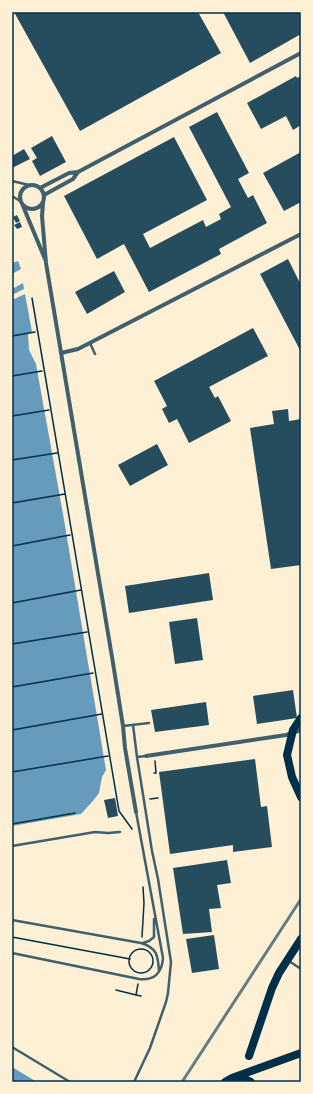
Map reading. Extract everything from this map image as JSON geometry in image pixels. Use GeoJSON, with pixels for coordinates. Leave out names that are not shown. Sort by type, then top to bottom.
{"type":"FeatureCollection","features":[{"type":"Feature","properties":{"kind":"main road"},"geometry":{"type":"LineString","coordinates":[[301,718],[293,730],[287,755],[292,777],[301,797]]}},
{"type":"Feature","properties":{"kind":"main road"},"geometry":{"type":"LineString","coordinates":[[249,1056],[272,988],[287,960],[301,939]]}},
{"type":"Feature","properties":{"kind":"main road"},"geometry":{"type":"LineString","coordinates":[[229,1080],[301,1052]]}},
{"type":"Feature","properties":{"kind":"main road"},"geometry":{"type":"LineString","coordinates":[[229,1080],[246,1079],[251,1082]]}},
{"type":"Feature","properties":{"kind":"street"},"geometry":{"type":"LineString","coordinates":[[40,188],[69,173],[78,172],[301,53]]}},
{"type":"Feature","properties":{"kind":"street"},"geometry":{"type":"LineString","coordinates":[[44,195],[73,179],[78,172]]}},
{"type":"Feature","properties":{"kind":"street"},"geometry":{"type":"LineString","coordinates":[[46,263],[20,196],[24,187],[29,185],[35,185],[40,188],[44,195],[42,216],[46,263],[113,663],[127,762],[136,812]]}},
{"type":"Feature","properties":{"kind":"street"},"geometry":{"type":"LineString","coordinates":[[22,203],[26,208],[36,209],[43,203]]}},
{"type":"Feature","properties":{"kind":"street"},"geometry":{"type":"LineString","coordinates":[[61,353],[78,349],[301,234]]}},
{"type":"Feature","properties":{"kind":"street"},"geometry":{"type":"LineString","coordinates":[[146,756],[286,735],[301,730]]}},
{"type":"Feature","properties":{"kind":"lane"},"geometry":{"type":"LineString","coordinates":[[12,181],[29,185]]}},
{"type":"Feature","properties":{"kind":"lane"},"geometry":{"type":"LineString","coordinates":[[12,196],[22,203]]}},
{"type":"Feature","properties":{"kind":"lane"},"geometry":{"type":"LineString","coordinates":[[90,343],[95,354]]}},
{"type":"Feature","properties":{"kind":"lane"},"geometry":{"type":"LineString","coordinates":[[123,726],[149,723]]}},
{"type":"Feature","properties":{"kind":"lane"},"geometry":{"type":"LineString","coordinates":[[133,725],[170,962],[166,1002],[150,1048],[134,1082]]}},
{"type":"Feature","properties":{"kind":"lane"},"geometry":{"type":"LineString","coordinates":[[137,756],[146,756]]}},
{"type":"Feature","properties":{"kind":"lane"},"geometry":{"type":"LineString","coordinates":[[12,953],[139,979],[146,980],[156,976],[163,965],[163,958],[136,812]]}},
{"type":"Feature","properties":{"kind":"lane"},"geometry":{"type":"LineString","coordinates":[[12,846],[95,832],[120,832]]}},
{"type":"Feature","properties":{"kind":"lane"},"geometry":{"type":"LineString","coordinates":[[141,943],[150,941],[154,936],[154,908]]}},
{"type":"Feature","properties":{"kind":"lane"},"geometry":{"type":"LineString","coordinates":[[12,920],[141,943],[149,946],[156,952],[159,971]]}},
{"type":"Feature","properties":{"kind":"lane"},"geometry":{"type":"LineString","coordinates":[[287,960],[301,969]]}},
{"type":"Feature","properties":{"kind":"lane"},"geometry":{"type":"LineString","coordinates":[[12,1048],[70,1082]]}},
{"type":"Feature","properties":{"kind":"path"},"geometry":{"type":"LineString","coordinates":[[32,298],[119,811],[134,832]]}},
{"type":"Feature","properties":{"kind":"path"},"geometry":{"type":"LineString","coordinates":[[12,336],[35,332]]}},
{"type":"Feature","properties":{"kind":"path"},"geometry":{"type":"LineString","coordinates":[[12,376],[42,371]]}},
{"type":"Feature","properties":{"kind":"path"},"geometry":{"type":"LineString","coordinates":[[12,416],[49,410]]}},
{"type":"Feature","properties":{"kind":"path"},"geometry":{"type":"LineString","coordinates":[[12,460],[57,453]]}},
{"type":"Feature","properties":{"kind":"path"},"geometry":{"type":"LineString","coordinates":[[12,503],[65,494]]}},
{"type":"Feature","properties":{"kind":"path"},"geometry":{"type":"LineString","coordinates":[[12,546],[70,535]]}},
{"type":"Feature","properties":{"kind":"path"},"geometry":{"type":"LineString","coordinates":[[12,603],[81,590]]}},
{"type":"Feature","properties":{"kind":"path"},"geometry":{"type":"LineString","coordinates":[[12,644],[87,632]]}},
{"type":"Feature","properties":{"kind":"path"},"geometry":{"type":"LineString","coordinates":[[12,687],[93,673]]}},
{"type":"Feature","properties":{"kind":"path"},"geometry":{"type":"LineString","coordinates":[[12,730],[102,714]]}},
{"type":"Feature","properties":{"kind":"path"},"geometry":{"type":"LineString","coordinates":[[154,755],[156,773],[154,773]]}},
{"type":"Feature","properties":{"kind":"path"},"geometry":{"type":"LineString","coordinates":[[12,772],[108,756]]}},
{"type":"Feature","properties":{"kind":"path"},"geometry":{"type":"LineString","coordinates":[[144,800],[158,798]]}},
{"type":"Feature","properties":{"kind":"path"},"geometry":{"type":"LineString","coordinates":[[12,824],[75,813]]}},
{"type":"Feature","properties":{"kind":"path"},"geometry":{"type":"LineString","coordinates":[[141,943],[144,903],[143,884]]}},
{"type":"Feature","properties":{"kind":"path"},"geometry":{"type":"LineString","coordinates":[[12,937],[130,958]]}},
{"type":"Feature","properties":{"kind":"path"},"geometry":{"type":"LineString","coordinates":[[145,949],[151,954],[153,961],[150,968],[146,971],[139,972],[132,969],[129,962],[130,958],[133,952],[145,949]]}},
{"type":"Feature","properties":{"kind":"path"},"geometry":{"type":"LineString","coordinates":[[136,995],[139,979]]}},
{"type":"Feature","properties":{"kind":"path"},"geometry":{"type":"LineString","coordinates":[[116,990],[141,996]]}},
{"type":"Feature","properties":{"kind":"water"},"geometry":{"type":"Polygon","coordinates":[[[18,261],[21,269],[12,274],[12,263],[18,261]]]}},
{"type":"Feature","properties":{"kind":"water"},"geometry":{"type":"Polygon","coordinates":[[[23,283],[24,289],[12,295],[12,289],[23,283]]]}},
{"type":"Feature","properties":{"kind":"water"},"geometry":{"type":"Polygon","coordinates":[[[25,294],[32,332],[28,334],[29,350],[36,364],[106,770],[102,777],[99,793],[81,814],[12,826],[12,300],[25,294]]]}},
{"type":"Feature","properties":{"kind":"water"},"geometry":{"type":"Polygon","coordinates":[[[12,1067],[37,1082],[12,1082],[12,1067]]]}},
{"type":"Feature","properties":{"kind":"building"},"geometry":{"type":"Polygon","coordinates":[[[14,12],[198,12],[221,53],[80,131],[14,12]]]}},
{"type":"Feature","properties":{"kind":"building"},"geometry":{"type":"Polygon","coordinates":[[[223,12],[301,12],[301,34],[250,63],[223,12]]]}},
{"type":"Feature","properties":{"kind":"building"},"geometry":{"type":"Polygon","coordinates":[[[296,76],[297,78],[301,76],[301,125],[293,130],[286,116],[261,129],[247,103],[296,76]]]}},
{"type":"Feature","properties":{"kind":"building"},"geometry":{"type":"Polygon","coordinates":[[[217,112],[249,173],[238,179],[248,198],[253,195],[267,223],[219,249],[221,254],[149,292],[124,244],[97,259],[64,196],[174,137],[207,200],[143,234],[150,248],[203,220],[206,227],[221,219],[219,214],[231,207],[189,127],[217,112]]]}},
{"type":"Feature","properties":{"kind":"building"},"geometry":{"type":"Polygon","coordinates":[[[52,136],[66,162],[40,176],[32,161],[37,158],[31,148],[52,136]]]}},
{"type":"Feature","properties":{"kind":"building"},"geometry":{"type":"Polygon","coordinates":[[[24,149],[30,159],[12,168],[12,156],[24,149]]]}},
{"type":"Feature","properties":{"kind":"building"},"geometry":{"type":"Polygon","coordinates":[[[301,152],[301,202],[284,211],[263,173],[301,152]]]}},
{"type":"Feature","properties":{"kind":"building"},"geometry":{"type":"Polygon","coordinates":[[[17,215],[20,221],[16,223],[13,217],[17,215]]]}},
{"type":"Feature","properties":{"kind":"building"},"geometry":{"type":"Polygon","coordinates":[[[20,222],[22,227],[17,229],[14,225],[20,222]]]}},
{"type":"Feature","properties":{"kind":"building"},"geometry":{"type":"Polygon","coordinates":[[[288,259],[301,285],[301,352],[260,274],[288,259]]]}},
{"type":"Feature","properties":{"kind":"building"},"geometry":{"type":"Polygon","coordinates":[[[114,271],[125,292],[87,314],[75,292],[114,271]]]}},
{"type":"Feature","properties":{"kind":"building"},"geometry":{"type":"Polygon","coordinates":[[[253,328],[268,356],[209,387],[215,398],[218,396],[231,421],[189,443],[177,419],[169,423],[162,409],[167,406],[154,381],[253,328]]]}},
{"type":"Feature","properties":{"kind":"building"},"geometry":{"type":"Polygon","coordinates":[[[288,409],[289,421],[301,419],[301,565],[271,569],[250,428],[274,424],[272,411],[288,409]]]}},
{"type":"Feature","properties":{"kind":"building"},"geometry":{"type":"Polygon","coordinates":[[[157,444],[168,465],[130,486],[118,465],[157,444]]]}},
{"type":"Feature","properties":{"kind":"building"},"geometry":{"type":"Polygon","coordinates":[[[209,573],[213,600],[129,613],[125,586],[209,573]]]}},
{"type":"Feature","properties":{"kind":"building"},"geometry":{"type":"Polygon","coordinates":[[[197,618],[203,660],[175,664],[169,622],[197,618]]]}},
{"type":"Feature","properties":{"kind":"building"},"geometry":{"type":"Polygon","coordinates":[[[293,690],[297,718],[257,724],[253,696],[293,690]]]}},
{"type":"Feature","properties":{"kind":"building"},"geometry":{"type":"Polygon","coordinates":[[[206,702],[209,725],[155,732],[151,710],[206,702]]]}},
{"type":"Feature","properties":{"kind":"building"},"geometry":{"type":"Polygon","coordinates":[[[255,759],[261,807],[267,806],[272,847],[233,852],[233,845],[170,854],[159,772],[255,759]]]}},
{"type":"Feature","properties":{"kind":"building"},"geometry":{"type":"Polygon","coordinates":[[[115,798],[118,816],[108,818],[104,800],[115,798]]]}},
{"type":"Feature","properties":{"kind":"building"},"geometry":{"type":"Polygon","coordinates":[[[227,860],[231,883],[217,885],[221,908],[209,909],[212,932],[183,934],[173,868],[227,860]]]}},
{"type":"Feature","properties":{"kind":"building"},"geometry":{"type":"Polygon","coordinates":[[[214,935],[219,969],[192,973],[186,939],[214,935]]]}},
{"type":"Feature","properties":{"kind":"railway"},"geometry":{"type":"LineString","coordinates":[[182,1082],[301,899]]}}]}
